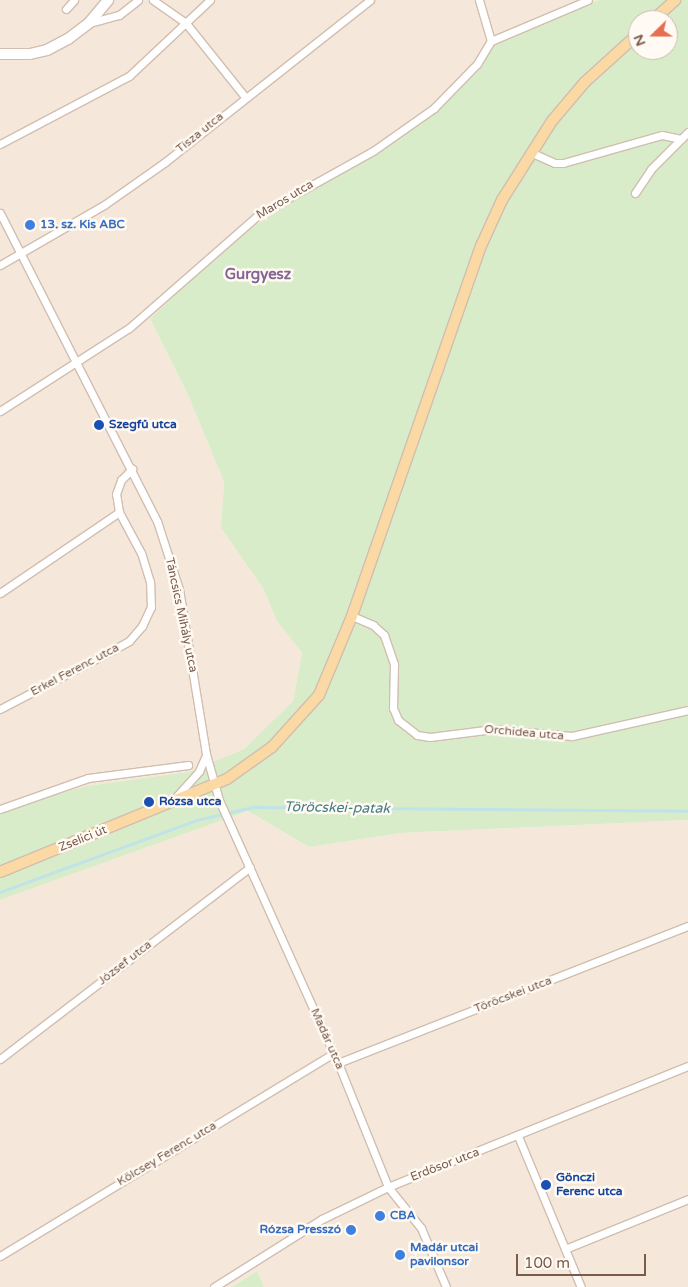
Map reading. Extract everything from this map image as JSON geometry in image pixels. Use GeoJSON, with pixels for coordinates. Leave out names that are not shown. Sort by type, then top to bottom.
{"type":"FeatureCollection","features":[{"type":"Feature","properties":{"kind":"main road"},"geometry":{"type":"LineString","coordinates":[[664,10],[675,0]]}},
{"type":"Feature","properties":{"kind":"main road","name":"Zselici út"},"geometry":{"type":"LineString","coordinates":[[0,872],[214,785],[261,756],[308,709],[319,695],[337,657],[352,616],[481,246],[530,152],[585,82],[628,43]]}},
{"type":"Feature","properties":{"kind":"street"},"geometry":{"type":"LineString","coordinates":[[66,10],[74,0]]}},
{"type":"Feature","properties":{"kind":"street"},"geometry":{"type":"LineString","coordinates":[[0,54],[30,54],[48,50],[89,23],[108,0]]}},
{"type":"Feature","properties":{"kind":"street"},"geometry":{"type":"LineString","coordinates":[[89,23],[118,15],[138,0]]}},
{"type":"Feature","properties":{"kind":"street"},"geometry":{"type":"LineString","coordinates":[[153,0],[186,22],[244,97]]}},
{"type":"Feature","properties":{"kind":"street"},"geometry":{"type":"LineString","coordinates":[[0,144],[129,76],[210,0]]}},
{"type":"Feature","properties":{"kind":"street","name":"Tisza utca"},"geometry":{"type":"LineString","coordinates":[[0,265],[20,251],[104,205],[370,0]]}},
{"type":"Feature","properties":{"kind":"street"},"geometry":{"type":"LineString","coordinates":[[479,0],[490,41],[588,0]]}},
{"type":"Feature","properties":{"kind":"street","name":"Maros utca"},"geometry":{"type":"LineString","coordinates":[[0,411],[129,328],[258,215],[373,152],[434,108],[476,64],[490,41]]}},
{"type":"Feature","properties":{"kind":"street"},"geometry":{"type":"LineString","coordinates":[[635,193],[650,169],[688,132]]}},
{"type":"Feature","properties":{"kind":"street"},"geometry":{"type":"LineString","coordinates":[[530,152],[555,163],[563,163],[662,135],[681,139]]}},
{"type":"Feature","properties":{"kind":"street","name":"Táncsics Mihály utca"},"geometry":{"type":"LineString","coordinates":[[0,213],[157,520],[179,589],[206,754],[214,785]]}},
{"type":"Feature","properties":{"kind":"street"},"geometry":{"type":"LineString","coordinates":[[0,593],[119,512],[117,486],[132,469]]}},
{"type":"Feature","properties":{"kind":"street","name":"Erkel Ferenc utca"},"geometry":{"type":"LineString","coordinates":[[0,709],[118,648],[129,641],[142,626],[151,607],[150,582],[142,553],[119,512]]}},
{"type":"Feature","properties":{"kind":"street","name":"Orchidea utca"},"geometry":{"type":"LineString","coordinates":[[352,616],[373,625],[384,635],[394,664],[393,708],[398,720],[417,735],[430,737],[493,729],[572,736],[688,710]]}},
{"type":"Feature","properties":{"kind":"street"},"geometry":{"type":"LineString","coordinates":[[166,806],[190,783],[206,754]]}},
{"type":"Feature","properties":{"kind":"street"},"geometry":{"type":"LineString","coordinates":[[0,809],[88,778],[188,765]]}},
{"type":"Feature","properties":{"kind":"street","name":"Madár utca"},"geometry":{"type":"LineString","coordinates":[[214,785],[229,823],[334,1053],[388,1187],[421,1228],[446,1287]]}},
{"type":"Feature","properties":{"kind":"street","name":"József utca"},"geometry":{"type":"LineString","coordinates":[[0,1059],[250,867]]}},
{"type":"Feature","properties":{"kind":"street","name":"Töröcskei utca"},"geometry":{"type":"LineString","coordinates":[[338,1063],[688,926]]}},
{"type":"Feature","properties":{"kind":"street","name":"Kölcsey Ferenc utca"},"geometry":{"type":"LineString","coordinates":[[0,1256],[334,1053]]}},
{"type":"Feature","properties":{"kind":"street","name":"Erdősor utca"},"geometry":{"type":"LineString","coordinates":[[214,1287],[322,1219],[388,1187],[688,1066]]}},
{"type":"Feature","properties":{"kind":"street"},"geometry":{"type":"LineString","coordinates":[[518,1136],[581,1287]]}},
{"type":"Feature","properties":{"kind":"street"},"geometry":{"type":"LineString","coordinates":[[565,1249],[688,1199]]}},
{"type":"Feature","properties":{"kind":"shaded area"},"geometry":{"type":"Polygon","coordinates":[[[0,0],[599,0],[494,43],[479,70],[438,110],[374,156],[300,196],[150,319],[188,395],[224,482],[221,528],[263,588],[277,621],[302,653],[293,701],[244,749],[188,772],[86,786],[0,810],[0,0]]]}},
{"type":"Feature","properties":{"kind":"shaded area"},"geometry":{"type":"Polygon","coordinates":[[[248,811],[309,847],[401,833],[688,820],[688,1287],[264,1287],[257,1271],[232,1287],[0,1287],[0,900],[248,811]]]}},
{"type":"Feature","properties":{"kind":"green space"},"geometry":{"type":"Polygon","coordinates":[[[599,0],[688,0],[688,820],[401,833],[309,847],[248,811],[0,900],[0,810],[86,786],[188,772],[244,749],[293,701],[302,653],[277,621],[263,588],[221,528],[224,482],[188,395],[150,319],[234,240],[300,196],[374,156],[438,110],[479,70],[494,43],[599,0]]]}},
{"type":"Feature","properties":{"kind":"green space"},"geometry":{"type":"Polygon","coordinates":[[[257,1271],[264,1287],[232,1287],[257,1271]]]}},
{"type":"Feature","properties":{"kind":"waterway","name":"Töröcskei-patak"},"geometry":{"type":"LineString","coordinates":[[0,892],[197,820],[253,807],[688,811]]}},
{"type":"Feature","properties":{"kind":"place","name":"13. sz. Kis ABC"},"geometry":{"type":"Point","coordinates":[30,225]}},
{"type":"Feature","properties":{"kind":"place","name":"Szegfű utca"},"geometry":{"type":"Point","coordinates":[99,425]}},
{"type":"Feature","properties":{"kind":"place","name":"Rózsa utca"},"geometry":{"type":"Point","coordinates":[149,802]}},
{"type":"Feature","properties":{"kind":"place","name":"Gönczi Ferenc utca"},"geometry":{"type":"Point","coordinates":[546,1185]}},
{"type":"Feature","properties":{"kind":"place","name":"CBA"},"geometry":{"type":"Point","coordinates":[380,1216]}},
{"type":"Feature","properties":{"kind":"place","name":"Rózsa Presszó"},"geometry":{"type":"Point","coordinates":[351,1230]}},
{"type":"Feature","properties":{"kind":"place","name":"Madár utcai pavilonsor"},"geometry":{"type":"Point","coordinates":[400,1255]}},
{"type":"Feature","properties":{"kind":"district","name":"Gurgyesz"},"geometry":{"type":"Point","coordinates":[258,275]}}]}
